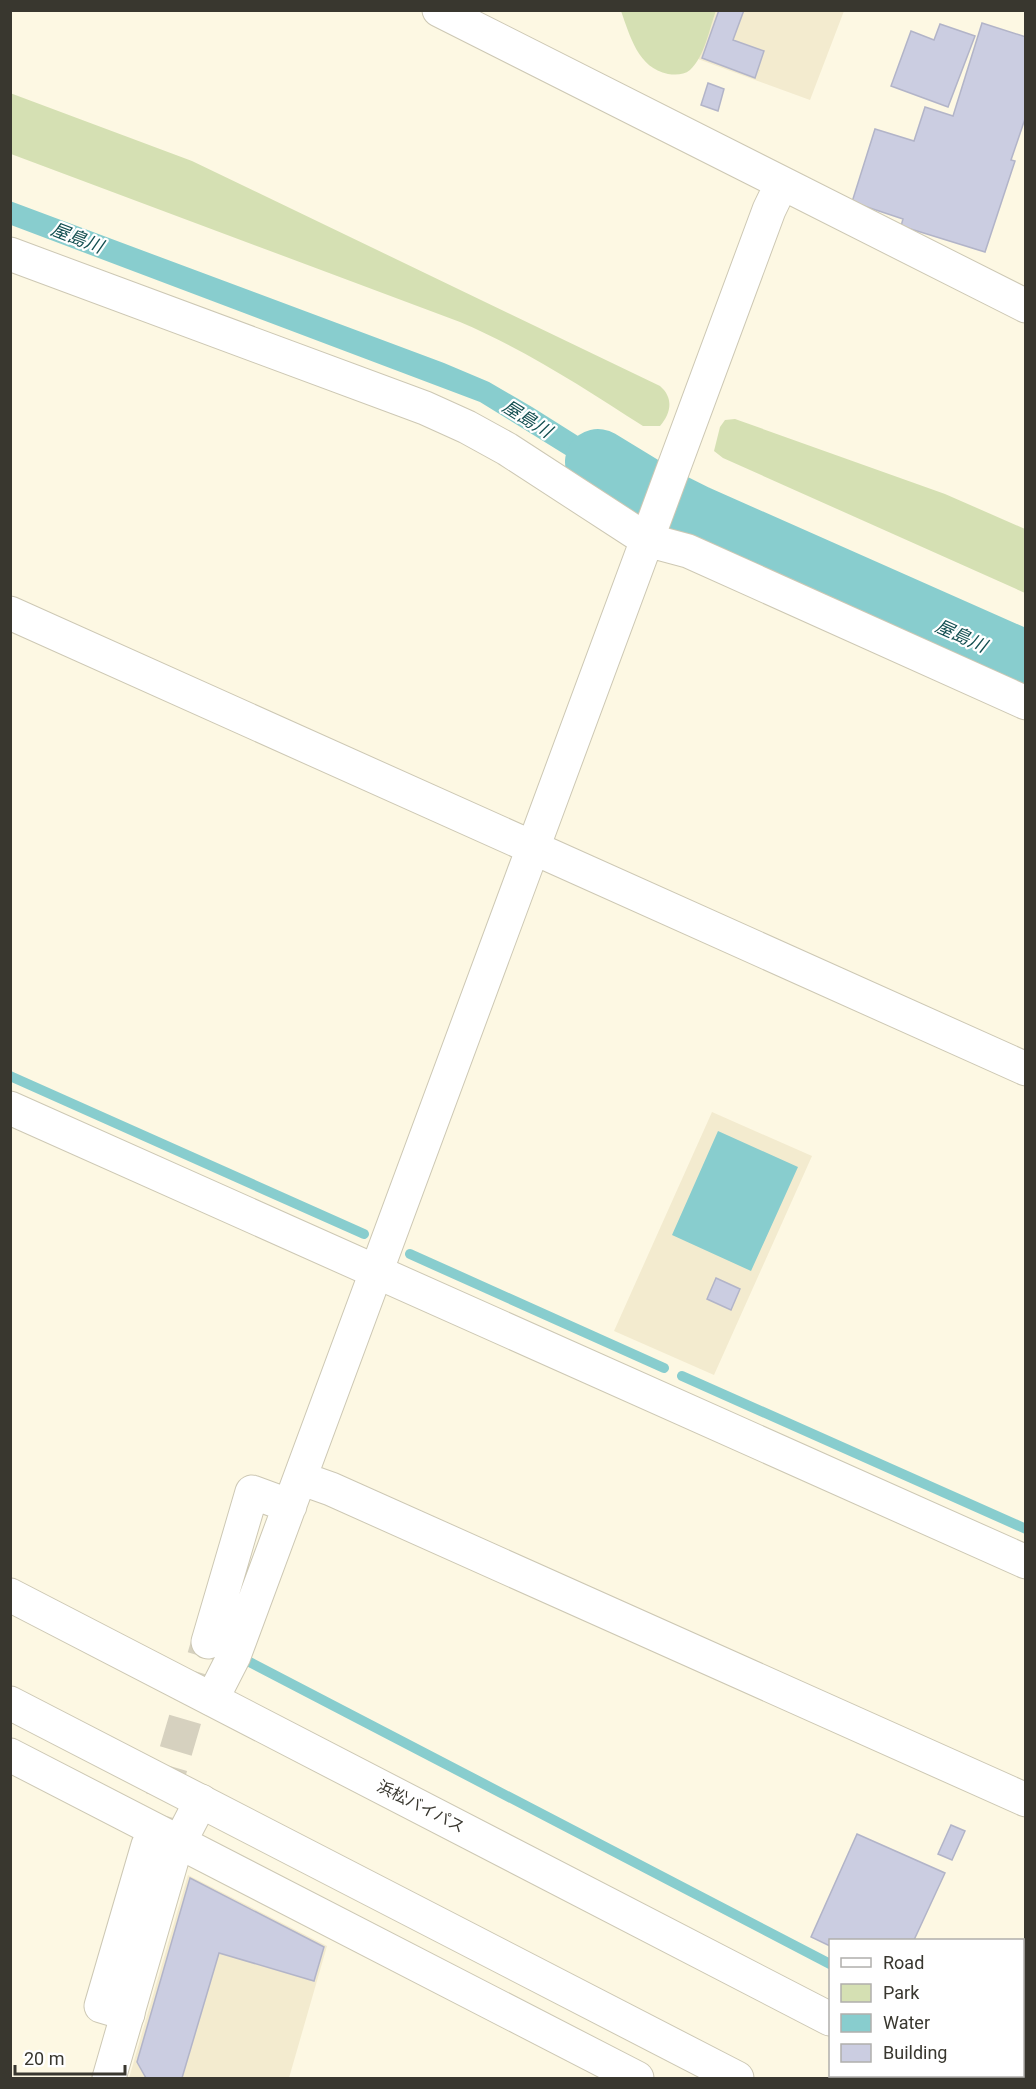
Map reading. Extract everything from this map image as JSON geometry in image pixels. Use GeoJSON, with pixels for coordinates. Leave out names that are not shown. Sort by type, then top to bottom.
{"type":"FeatureCollection","features":[{"type":"Feature","properties":{"kind":"main road"},"geometry":{"type":"LineString","coordinates":[[439,10],[781,185],[1026,306]]}},
{"type":"Feature","properties":{"kind":"main road"},"geometry":{"type":"LineString","coordinates":[[212,1699],[234,1656],[769,210],[781,185]]}},
{"type":"Feature","properties":{"kind":"main road"},"geometry":{"type":"LineString","coordinates":[[10,254],[425,408],[507,449],[650,533],[1026,703]]}},
{"type":"Feature","properties":{"kind":"main road"},"geometry":{"type":"LineString","coordinates":[[10,613],[1026,1069]]}},
{"type":"Feature","properties":{"kind":"main road"},"geometry":{"type":"LineString","coordinates":[[10,1108],[1026,1562]]}},
{"type":"Feature","properties":{"kind":"main road"},"geometry":{"type":"LineString","coordinates":[[208,1641],[252,1492],[342,1494],[1026,1800]]}},
{"type":"Feature","properties":{"kind":"main road","name":"浜松バイパス"},"geometry":{"type":"LineString","coordinates":[[10,1595],[829,2018]]}},
{"type":"Feature","properties":{"kind":"main road"},"geometry":{"type":"LineString","coordinates":[[10,1703],[737,2079]]}},
{"type":"Feature","properties":{"kind":"main road"},"geometry":{"type":"LineString","coordinates":[[10,1755],[164,1844],[637,2079]]}},
{"type":"Feature","properties":{"kind":"main road"},"geometry":{"type":"LineString","coordinates":[[164,1844],[201,1802]]}},
{"type":"Feature","properties":{"kind":"main road"},"geometry":{"type":"LineString","coordinates":[[109,2079],[174,1853],[164,1844]]}},
{"type":"Feature","properties":{"kind":"shaded area"},"geometry":{"type":"Polygon","coordinates":[[[716,11],[844,11],[810,100],[698,59],[716,11]]]}},
{"type":"Feature","properties":{"kind":"shaded area"},"geometry":{"type":"Polygon","coordinates":[[[712,1112],[812,1156],[714,1375],[614,1331],[712,1112]]]}},
{"type":"Feature","properties":{"kind":"shaded area"},"geometry":{"type":"Polygon","coordinates":[[[188,1875],[327,1946],[289,2078],[129,2078],[188,1875]]]}},
{"type":"Feature","properties":{"kind":"green space"},"geometry":{"type":"Polygon","coordinates":[[[621,10],[716,11],[703,50],[695,64],[685,73],[668,74],[658,71],[642,58],[632,40],[621,10]]]}},
{"type":"Feature","properties":{"kind":"green space"},"geometry":{"type":"Polygon","coordinates":[[[10,93],[192,161],[660,386],[669,401],[667,416],[660,426],[643,426],[531,357],[460,322],[11,154],[10,93]]]}},
{"type":"Feature","properties":{"kind":"green space"},"geometry":{"type":"Polygon","coordinates":[[[735,419],[945,494],[1025,529],[1025,593],[723,458],[714,451],[720,427],[725,420],[735,419]]]}},
{"type":"Feature","properties":{"kind":"water"},"geometry":{"type":"Polygon","coordinates":[[[10,201],[444,363],[489,382],[667,492],[656,511],[480,402],[11,225],[10,201]]]}},
{"type":"Feature","properties":{"kind":"water"},"geometry":{"type":"Polygon","coordinates":[[[718,1131],[798,1167],[751,1271],[672,1235],[718,1131]]]}},
{"type":"Feature","properties":{"kind":"building"},"geometry":{"type":"Polygon","coordinates":[[[719,10],[744,10],[733,40],[764,51],[755,78],[702,58],[719,10]]]}},
{"type":"Feature","properties":{"kind":"building"},"geometry":{"type":"Polygon","coordinates":[[[982,23],[1026,37],[1026,116],[1011,160],[1015,161],[985,252],[901,226],[903,219],[852,202],[875,129],[914,141],[925,107],[953,116],[982,23]]]}},
{"type":"Feature","properties":{"kind":"building"},"geometry":{"type":"Polygon","coordinates":[[[940,24],[975,36],[948,107],[891,86],[911,31],[934,40],[940,24]]]}},
{"type":"Feature","properties":{"kind":"building"},"geometry":{"type":"Polygon","coordinates":[[[708,83],[724,89],[718,111],[701,105],[708,83]]]}},
{"type":"Feature","properties":{"kind":"building"},"geometry":{"type":"Polygon","coordinates":[[[716,1278],[740,1289],[731,1310],[707,1299],[716,1278]]]}},
{"type":"Feature","properties":{"kind":"building"},"geometry":{"type":"Polygon","coordinates":[[[951,1825],[965,1831],[952,1860],[938,1854],[951,1825]]]}},
{"type":"Feature","properties":{"kind":"building"},"geometry":{"type":"Polygon","coordinates":[[[857,1834],[945,1873],[914,1939],[829,1939],[829,1946],[811,1937],[857,1834]]]}},
{"type":"Feature","properties":{"kind":"building"},"geometry":{"type":"Polygon","coordinates":[[[190,1878],[324,1947],[314,1981],[219,1953],[182,2078],[146,2078],[137,2062],[190,1878]]]}},
{"type":"Feature","properties":{"kind":"waterway","name":"屋島川"},"geometry":{"type":"LineString","coordinates":[[598,462],[662,501],[696,518],[1026,664]]}},
{"type":"Feature","properties":{"kind":"waterway"},"geometry":{"type":"LineString","coordinates":[[10,1076],[364,1234]]}},
{"type":"Feature","properties":{"kind":"waterway"},"geometry":{"type":"LineString","coordinates":[[410,1254],[664,1368]]}},
{"type":"Feature","properties":{"kind":"waterway"},"geometry":{"type":"LineString","coordinates":[[682,1376],[1026,1529]]}},
{"type":"Feature","properties":{"kind":"waterway"},"geometry":{"type":"LineString","coordinates":[[238,1656],[829,1963]]}},
{"type":"Feature","properties":{"kind":"tunnel"},"geometry":{"type":"LineString","coordinates":[[148,1845],[208,1642]]}}]}
